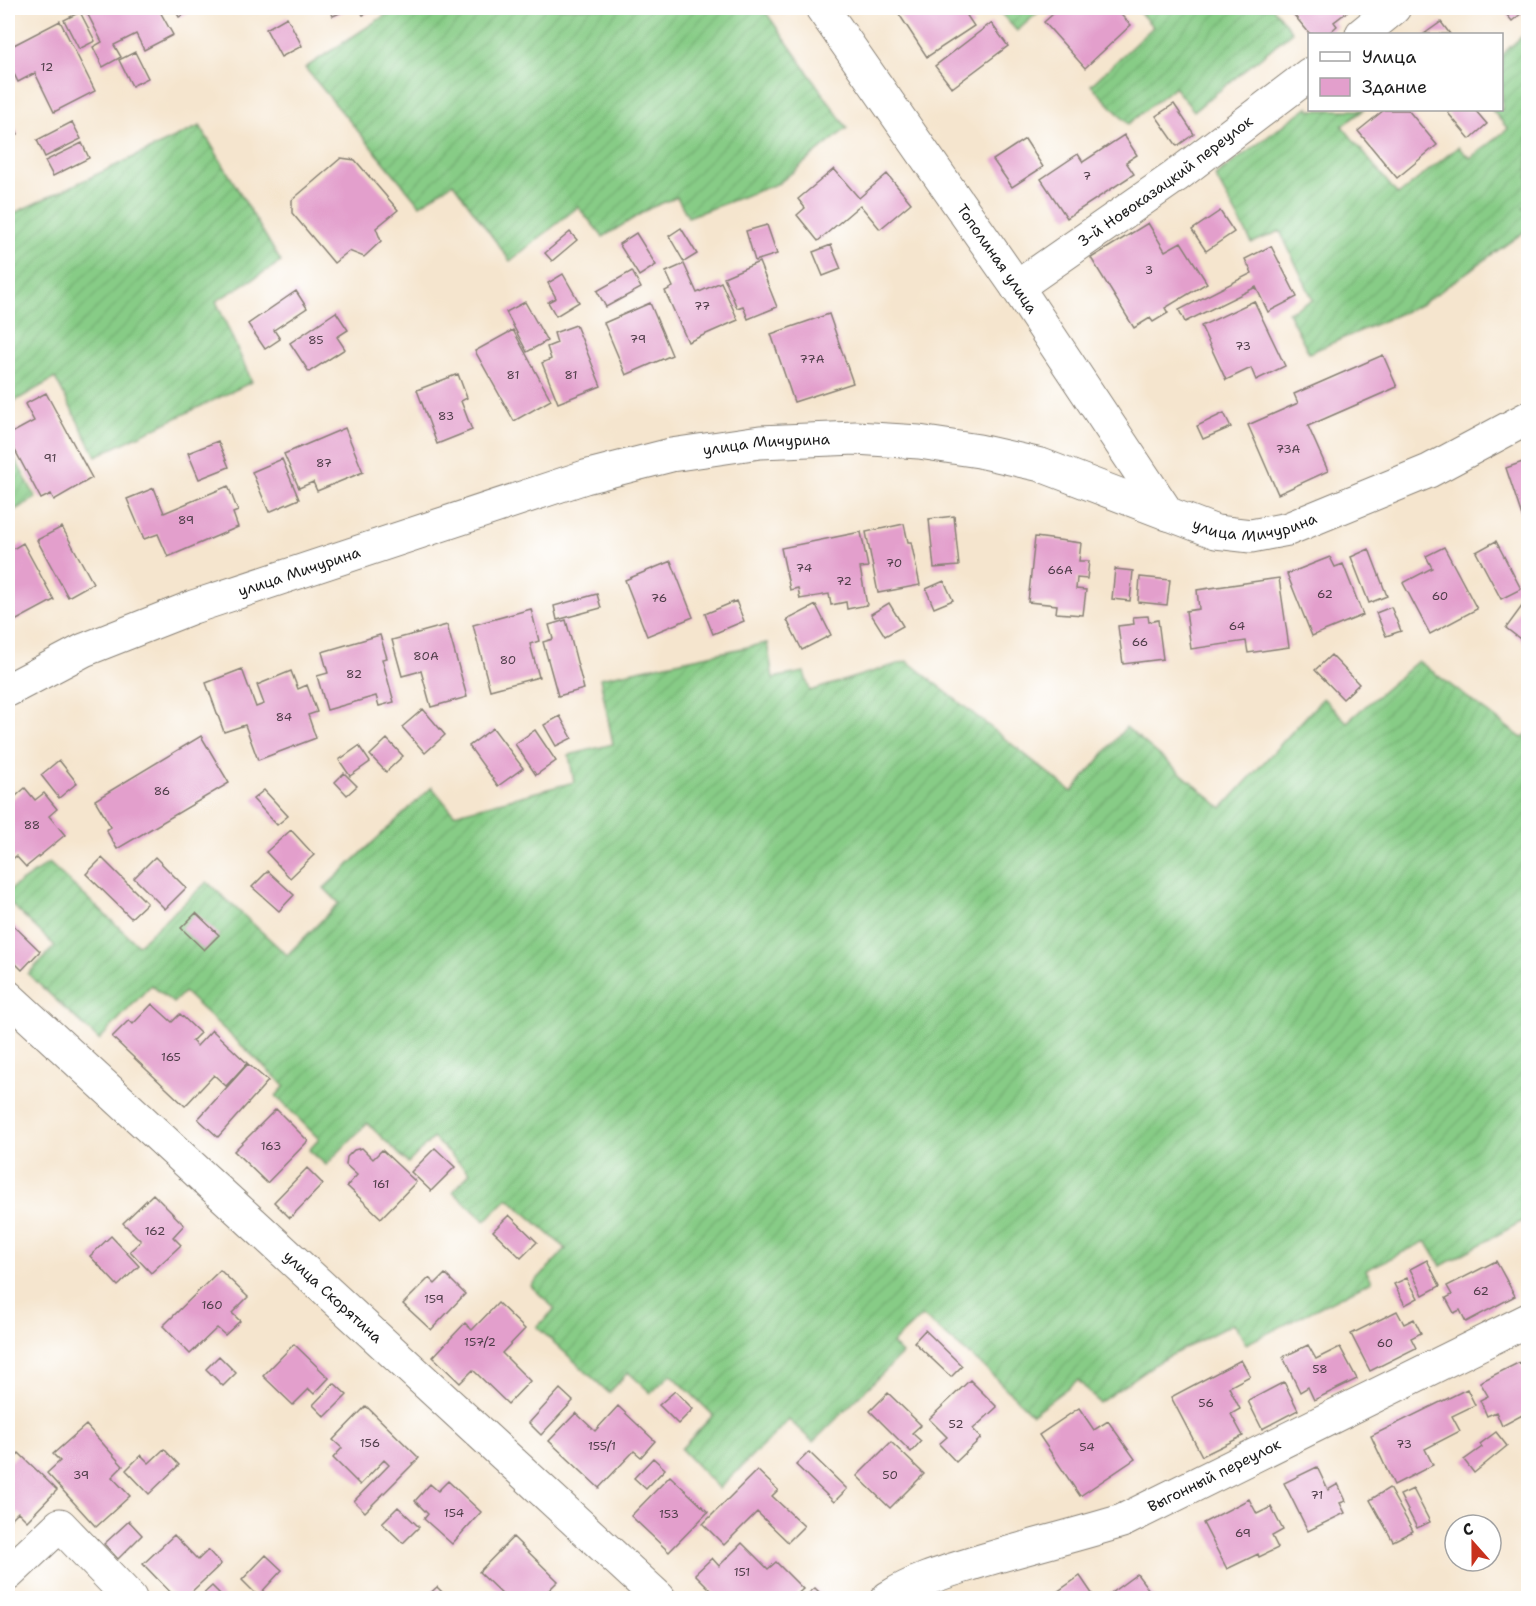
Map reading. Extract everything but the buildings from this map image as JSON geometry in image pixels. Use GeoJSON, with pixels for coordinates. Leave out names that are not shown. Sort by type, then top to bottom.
{"type":"FeatureCollection","features":[{"type":"Feature","properties":{"kind":"street","name":"Тополиная улица"},"geometry":{"type":"LineString","coordinates":[[822,8],[1017,287],[1168,514]]}},
{"type":"Feature","properties":{"kind":"street"},"geometry":{"type":"LineString","coordinates":[[1363,33],[1394,8]]}},
{"type":"Feature","properties":{"kind":"street","name":"3-й Новоказацкий переулок"},"geometry":{"type":"LineString","coordinates":[[1017,287],[1176,176],[1308,76]]}},
{"type":"Feature","properties":{"kind":"street","name":"улица Мичурина"},"geometry":{"type":"LineString","coordinates":[[8,690],[84,650],[193,607],[328,560],[585,477],[671,455],[759,442],[856,438],[919,441],[1041,465],[1215,532],[1251,536],[1288,529],[1429,471],[1528,418]]}},
{"type":"Feature","properties":{"kind":"street","name":"улица Скорятина"},"geometry":{"type":"LineString","coordinates":[[8,997],[659,1599]]}},
{"type":"Feature","properties":{"kind":"street","name":"Выгонный переулок"},"geometry":{"type":"LineString","coordinates":[[888,1599],[923,1580],[962,1566],[1122,1521],[1528,1320]]}},
{"type":"Feature","properties":{"kind":"street"},"geometry":{"type":"LineString","coordinates":[[8,1574],[60,1526],[130,1599]]}},
{"type":"Feature","properties":{"kind":"green space"},"geometry":{"type":"Polygon","coordinates":[[[396,8],[763,8],[847,128],[779,183],[688,217],[677,197],[650,208],[603,237],[578,207],[510,261],[453,183],[420,205],[305,68],[396,8]]]}},
{"type":"Feature","properties":{"kind":"green space"},"geometry":{"type":"Polygon","coordinates":[[[996,8],[1043,8],[1017,31],[996,8]]]}},
{"type":"Feature","properties":{"kind":"green space"},"geometry":{"type":"Polygon","coordinates":[[[1136,8],[1273,8],[1292,32],[1194,111],[1174,87],[1128,124],[1091,85],[1153,27],[1136,8]]]}},
{"type":"Feature","properties":{"kind":"green space"},"geometry":{"type":"Polygon","coordinates":[[[1528,31],[1528,203],[1523,208],[1528,214],[1528,229],[1422,304],[1309,353],[1288,312],[1313,300],[1280,231],[1252,243],[1215,176],[1308,107],[1308,111],[1363,111],[1342,126],[1398,195],[1458,147],[1470,158],[1508,129],[1493,111],[1503,111],[1503,53],[1528,31]]]}},
{"type":"Feature","properties":{"kind":"green space"},"geometry":{"type":"Polygon","coordinates":[[[200,126],[281,262],[216,301],[252,382],[96,456],[55,378],[8,405],[8,216],[200,126]]]}},
{"type":"Feature","properties":{"kind":"green space"},"geometry":{"type":"Polygon","coordinates":[[[8,446],[36,498],[8,514],[8,446]]]}},
{"type":"Feature","properties":{"kind":"green space"},"geometry":{"type":"Polygon","coordinates":[[[767,643],[773,678],[804,672],[810,691],[907,661],[1072,792],[1126,727],[1222,808],[1323,698],[1347,722],[1418,661],[1522,738],[1528,733],[1528,1218],[1441,1266],[1426,1241],[1366,1270],[1372,1281],[1246,1344],[1234,1323],[1158,1362],[1099,1403],[1078,1380],[1032,1414],[984,1367],[922,1316],[892,1344],[902,1354],[813,1442],[789,1420],[719,1489],[681,1449],[713,1415],[671,1374],[651,1393],[628,1372],[609,1393],[537,1327],[555,1309],[531,1286],[566,1249],[508,1198],[485,1221],[453,1192],[470,1173],[433,1138],[408,1163],[367,1123],[326,1165],[309,1150],[319,1139],[276,1096],[285,1086],[184,992],[173,1003],[151,985],[99,1040],[28,974],[55,946],[8,901],[8,891],[49,863],[138,945],[207,882],[287,955],[339,903],[324,888],[432,787],[454,814],[574,782],[569,755],[613,744],[600,678],[767,643]]]}}]}
